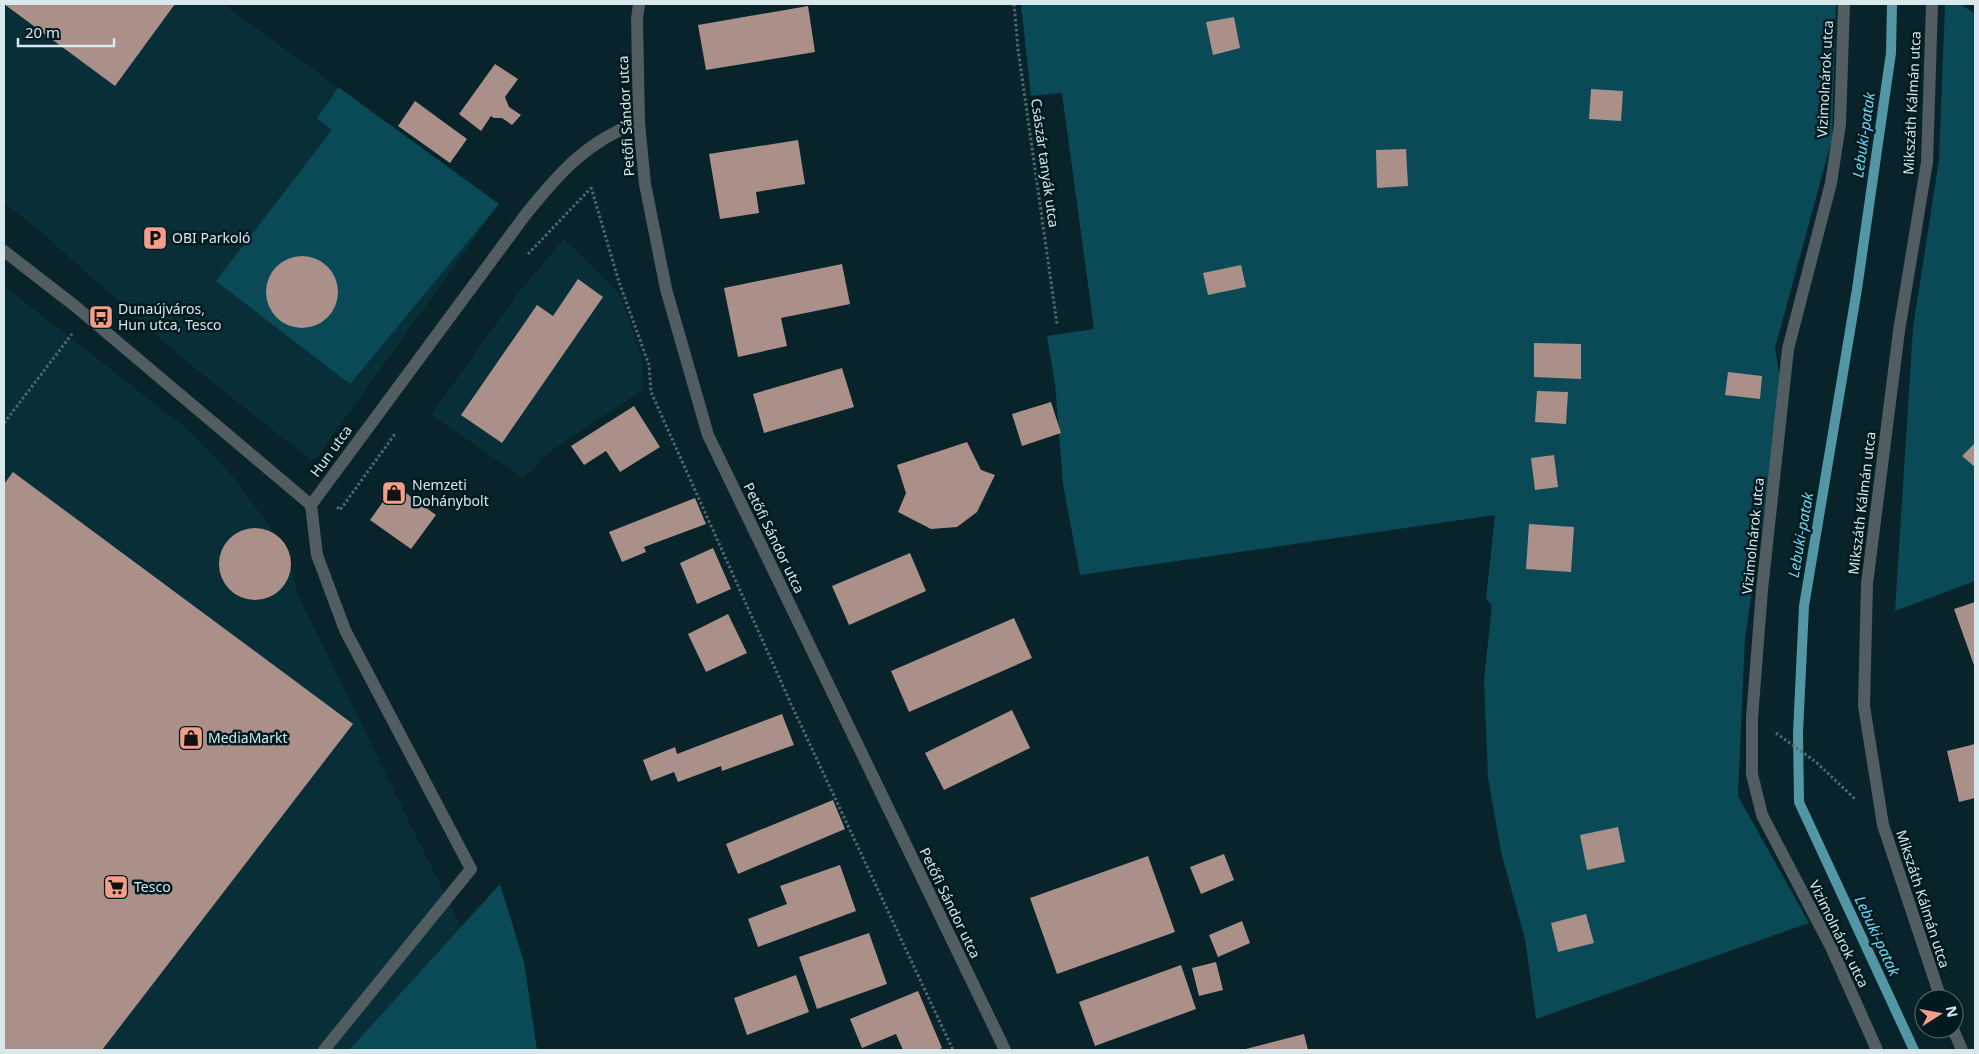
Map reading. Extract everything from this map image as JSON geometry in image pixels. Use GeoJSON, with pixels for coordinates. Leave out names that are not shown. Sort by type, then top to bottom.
{"type":"FeatureCollection","features":[{"type":"Feature","properties":{"kind":"street","name":"Petőfi Sándor utca"},"geometry":{"type":"LineString","coordinates":[[639,4],[637,19],[639,122],[645,184],[666,288],[708,435],[1004,1050]]}},
{"type":"Feature","properties":{"kind":"street","name":"Vizimolnárok utca"},"geometry":{"type":"LineString","coordinates":[[1844,4],[1840,124],[1832,173],[1788,348],[1762,590],[1752,718],[1752,774],[1762,815],[1831,947],[1877,1050]]}},
{"type":"Feature","properties":{"kind":"street","name":"Mikszáth Kálmán utca"},"geometry":{"type":"LineString","coordinates":[[1932,4],[1927,162],[1899,332],[1867,584],[1864,706],[1883,826],[1938,989]]}},
{"type":"Feature","properties":{"kind":"street","name":"Hun utca"},"geometry":{"type":"LineString","coordinates":[[311,505],[546,189],[572,161],[596,142],[622,128],[639,122]]}},
{"type":"Feature","properties":{"kind":"street"},"geometry":{"type":"LineString","coordinates":[[4,251],[75,306],[311,505],[317,555],[345,630],[471,870],[324,1050]]}},
{"type":"Feature","properties":{"kind":"path","name":"Császár tanyák utca"},"geometry":{"type":"LineString","coordinates":[[1014,4],[1018,49],[1057,324]]}},
{"type":"Feature","properties":{"kind":"path"},"geometry":{"type":"LineString","coordinates":[[526,256],[591,187],[619,282],[649,365],[651,392],[791,704],[953,1050]]}},
{"type":"Feature","properties":{"kind":"path"},"geometry":{"type":"LineString","coordinates":[[4,423],[76,329]]}},
{"type":"Feature","properties":{"kind":"path"},"geometry":{"type":"LineString","coordinates":[[340,510],[398,430]]}},
{"type":"Feature","properties":{"kind":"path"},"geometry":{"type":"LineString","coordinates":[[1784,738],[1816,762],[1883,826]]}},
{"type":"Feature","properties":{"kind":"shaded area"},"geometry":{"type":"Polygon","coordinates":[[[4,4],[223,4],[499,204],[318,456],[311,460],[187,362],[34,226],[4,203],[4,4]]]}},
{"type":"Feature","properties":{"kind":"shaded area"},"geometry":{"type":"Polygon","coordinates":[[[1021,4],[1836,4],[1832,139],[1775,348],[1782,390],[1745,638],[1738,796],[1809,923],[1536,1019],[1525,939],[1501,852],[1488,778],[1484,680],[1492,605],[1486,599],[1495,515],[1080,575],[1063,484],[1055,384],[1047,336],[1094,329],[1062,93],[1031,96],[1021,4]]]}},
{"type":"Feature","properties":{"kind":"shaded area"},"geometry":{"type":"Polygon","coordinates":[[[1945,4],[1960,4],[1975,14],[1975,581],[1895,611],[1913,328],[1939,160],[1945,4]]]}},
{"type":"Feature","properties":{"kind":"shaded area"},"geometry":{"type":"Polygon","coordinates":[[[338,87],[499,204],[350,384],[216,281],[332,130],[317,118],[338,87]]]}},
{"type":"Feature","properties":{"kind":"shaded area"},"geometry":{"type":"Polygon","coordinates":[[[564,239],[619,292],[642,358],[643,390],[548,453],[524,478],[431,415],[518,293],[564,239]]]}},
{"type":"Feature","properties":{"kind":"shaded area"},"geometry":{"type":"Polygon","coordinates":[[[4,286],[191,432],[233,477],[271,528],[293,573],[298,595],[461,927],[349,1050],[4,1050],[4,286]]]}},
{"type":"Feature","properties":{"kind":"shaded area"},"geometry":{"type":"Polygon","coordinates":[[[500,884],[524,962],[537,1050],[349,1050],[500,884]]]}},
{"type":"Feature","properties":{"kind":"building"},"geometry":{"type":"Polygon","coordinates":[[[4,4],[175,4],[115,86],[4,4]]]}},
{"type":"Feature","properties":{"kind":"building"},"geometry":{"type":"Polygon","coordinates":[[[808,6],[815,52],[706,70],[698,25],[808,6]]]}},
{"type":"Feature","properties":{"kind":"building"},"geometry":{"type":"Polygon","coordinates":[[[1234,17],[1240,48],[1213,55],[1206,22],[1234,17]]]}},
{"type":"Feature","properties":{"kind":"building"},"geometry":{"type":"Polygon","coordinates":[[[495,64],[518,79],[505,97],[509,107],[521,115],[512,125],[502,118],[491,116],[481,131],[459,114],[495,64]]]}},
{"type":"Feature","properties":{"kind":"building"},"geometry":{"type":"Polygon","coordinates":[[[1591,89],[1623,91],[1621,121],[1589,119],[1591,89]]]}},
{"type":"Feature","properties":{"kind":"building"},"geometry":{"type":"Polygon","coordinates":[[[415,101],[467,139],[450,163],[398,126],[415,101]]]}},
{"type":"Feature","properties":{"kind":"building"},"geometry":{"type":"Polygon","coordinates":[[[798,140],[805,184],[756,192],[759,213],[720,219],[709,154],[798,140]]]}},
{"type":"Feature","properties":{"kind":"building"},"geometry":{"type":"Polygon","coordinates":[[[1406,149],[1408,186],[1377,188],[1376,150],[1406,149]]]}},
{"type":"Feature","properties":{"kind":"building"},"geometry":{"type":"Polygon","coordinates":[[[309,256],[328,266],[336,278],[338,292],[336,306],[328,318],[316,326],[295,328],[276,318],[268,306],[266,285],[276,266],[288,258],[309,256]]]}},
{"type":"Feature","properties":{"kind":"building"},"geometry":{"type":"Polygon","coordinates":[[[842,264],[850,304],[781,318],[787,346],[738,357],[724,288],[842,264]]]}},
{"type":"Feature","properties":{"kind":"building"},"geometry":{"type":"Polygon","coordinates":[[[1241,265],[1246,287],[1208,295],[1203,273],[1241,265]]]}},
{"type":"Feature","properties":{"kind":"building"},"geometry":{"type":"Polygon","coordinates":[[[578,279],[603,297],[502,443],[461,415],[537,305],[553,316],[578,279]]]}},
{"type":"Feature","properties":{"kind":"building"},"geometry":{"type":"Polygon","coordinates":[[[1534,343],[1581,344],[1581,379],[1534,377],[1534,343]]]}},
{"type":"Feature","properties":{"kind":"building"},"geometry":{"type":"Polygon","coordinates":[[[842,368],[854,407],[764,433],[753,394],[842,368]]]}},
{"type":"Feature","properties":{"kind":"building"},"geometry":{"type":"Polygon","coordinates":[[[1728,372],[1762,376],[1760,399],[1725,395],[1728,372]]]}},
{"type":"Feature","properties":{"kind":"building"},"geometry":{"type":"Polygon","coordinates":[[[1537,391],[1568,392],[1566,424],[1535,422],[1537,391]]]}},
{"type":"Feature","properties":{"kind":"building"},"geometry":{"type":"Polygon","coordinates":[[[1051,402],[1061,433],[1022,446],[1012,414],[1051,402]]]}},
{"type":"Feature","properties":{"kind":"building"},"geometry":{"type":"Polygon","coordinates":[[[634,406],[660,447],[620,472],[606,451],[584,465],[571,446],[634,406]]]}},
{"type":"Feature","properties":{"kind":"building"},"geometry":{"type":"Polygon","coordinates":[[[967,442],[981,470],[995,475],[977,512],[957,527],[931,529],[898,512],[906,493],[897,465],[967,442]]]}},
{"type":"Feature","properties":{"kind":"building"},"geometry":{"type":"Polygon","coordinates":[[[1975,443],[1975,467],[1962,456],[1975,443]]]}},
{"type":"Feature","properties":{"kind":"building"},"geometry":{"type":"Polygon","coordinates":[[[1554,455],[1558,487],[1535,490],[1531,458],[1554,455]]]}},
{"type":"Feature","properties":{"kind":"building","name":"Tesco"},"geometry":{"type":"Polygon","coordinates":[[[13,472],[353,724],[102,1050],[4,1050],[4,484],[13,472]]]}},
{"type":"Feature","properties":{"kind":"building"},"geometry":{"type":"Polygon","coordinates":[[[395,485],[436,515],[411,549],[370,520],[395,485]]]}},
{"type":"Feature","properties":{"kind":"building"},"geometry":{"type":"Polygon","coordinates":[[[695,498],[706,524],[644,547],[646,552],[622,562],[609,532],[695,498]]]}},
{"type":"Feature","properties":{"kind":"building"},"geometry":{"type":"Polygon","coordinates":[[[1529,524],[1574,527],[1571,572],[1526,569],[1529,524]]]}},
{"type":"Feature","properties":{"kind":"building"},"geometry":{"type":"Polygon","coordinates":[[[262,528],[281,538],[289,550],[291,564],[289,578],[281,590],[269,598],[248,600],[229,590],[221,578],[219,557],[229,538],[241,530],[262,528]]]}},
{"type":"Feature","properties":{"kind":"building"},"geometry":{"type":"Polygon","coordinates":[[[713,548],[731,589],[697,604],[680,563],[713,548]]]}},
{"type":"Feature","properties":{"kind":"building"},"geometry":{"type":"Polygon","coordinates":[[[910,553],[926,591],[849,625],[832,586],[910,553]]]}},
{"type":"Feature","properties":{"kind":"building"},"geometry":{"type":"Polygon","coordinates":[[[1975,602],[1975,668],[1954,609],[1975,602]]]}},
{"type":"Feature","properties":{"kind":"building"},"geometry":{"type":"Polygon","coordinates":[[[728,614],[747,653],[706,672],[688,634],[728,614]]]}},
{"type":"Feature","properties":{"kind":"building"},"geometry":{"type":"Polygon","coordinates":[[[1014,618],[1032,658],[909,712],[891,671],[1014,618]]]}},
{"type":"Feature","properties":{"kind":"building"},"geometry":{"type":"Polygon","coordinates":[[[1012,710],[1030,748],[944,790],[925,753],[1012,710]]]}},
{"type":"Feature","properties":{"kind":"building"},"geometry":{"type":"Polygon","coordinates":[[[782,714],[794,745],[722,771],[721,766],[678,782],[674,772],[651,781],[643,760],[675,747],[677,754],[782,714]]]}},
{"type":"Feature","properties":{"kind":"building"},"geometry":{"type":"Polygon","coordinates":[[[1975,744],[1975,798],[1959,802],[1947,751],[1975,744]]]}},
{"type":"Feature","properties":{"kind":"building"},"geometry":{"type":"Polygon","coordinates":[[[833,800],[845,829],[738,874],[726,844],[833,800]]]}},
{"type":"Feature","properties":{"kind":"building"},"geometry":{"type":"Polygon","coordinates":[[[1618,827],[1625,862],[1587,870],[1580,835],[1618,827]]]}},
{"type":"Feature","properties":{"kind":"building"},"geometry":{"type":"Polygon","coordinates":[[[1224,854],[1234,880],[1201,894],[1190,867],[1224,854]]]}},
{"type":"Feature","properties":{"kind":"building"},"geometry":{"type":"Polygon","coordinates":[[[1148,856],[1175,932],[1057,974],[1030,898],[1148,856]]]}},
{"type":"Feature","properties":{"kind":"building"},"geometry":{"type":"Polygon","coordinates":[[[840,865],[856,911],[758,947],[748,919],[787,904],[780,886],[840,865]]]}},
{"type":"Feature","properties":{"kind":"building"},"geometry":{"type":"Polygon","coordinates":[[[1586,914],[1594,943],[1558,952],[1551,923],[1586,914]]]}},
{"type":"Feature","properties":{"kind":"building"},"geometry":{"type":"Polygon","coordinates":[[[1242,921],[1250,943],[1218,957],[1209,935],[1242,921]]]}},
{"type":"Feature","properties":{"kind":"building"},"geometry":{"type":"Polygon","coordinates":[[[869,933],[887,984],[817,1009],[799,957],[869,933]]]}},
{"type":"Feature","properties":{"kind":"building"},"geometry":{"type":"Polygon","coordinates":[[[1216,962],[1223,990],[1199,996],[1192,968],[1216,962]]]}},
{"type":"Feature","properties":{"kind":"building"},"geometry":{"type":"Polygon","coordinates":[[[1181,965],[1196,1009],[1095,1046],[1079,1002],[1181,965]]]}},
{"type":"Feature","properties":{"kind":"building"},"geometry":{"type":"Polygon","coordinates":[[[796,975],[809,1012],[747,1035],[734,998],[796,975]]]}},
{"type":"Feature","properties":{"kind":"building"},"geometry":{"type":"Polygon","coordinates":[[[918,991],[942,1048],[938,1050],[903,1050],[896,1034],[862,1048],[850,1019],[918,991]]]}},
{"type":"Feature","properties":{"kind":"building"},"geometry":{"type":"Polygon","coordinates":[[[1304,1034],[1308,1050],[1242,1050],[1304,1034]]]}},
{"type":"Feature","properties":{"kind":"waterway","name":"Lebuki-patak"},"geometry":{"type":"LineString","coordinates":[[1892,4],[1891,53],[1857,289],[1804,606],[1798,733],[1799,802],[1914,1050]]}},
{"type":"Feature","properties":{"kind":"place","name":"OBI Parkoló"},"geometry":{"type":"Point","coordinates":[155,238]}},
{"type":"Feature","properties":{"kind":"place","name":"Dunaújváros, Hun utca, Tesco"},"geometry":{"type":"Point","coordinates":[101,317]}},
{"type":"Feature","properties":{"kind":"place","name":"Nemzeti Dohánybolt"},"geometry":{"type":"Point","coordinates":[394,493]}},
{"type":"Feature","properties":{"kind":"place","name":"MediaMarkt"},"geometry":{"type":"Point","coordinates":[191,738]}},
{"type":"Feature","properties":{"kind":"place","name":"Tesco"},"geometry":{"type":"Point","coordinates":[116,887]}}]}
